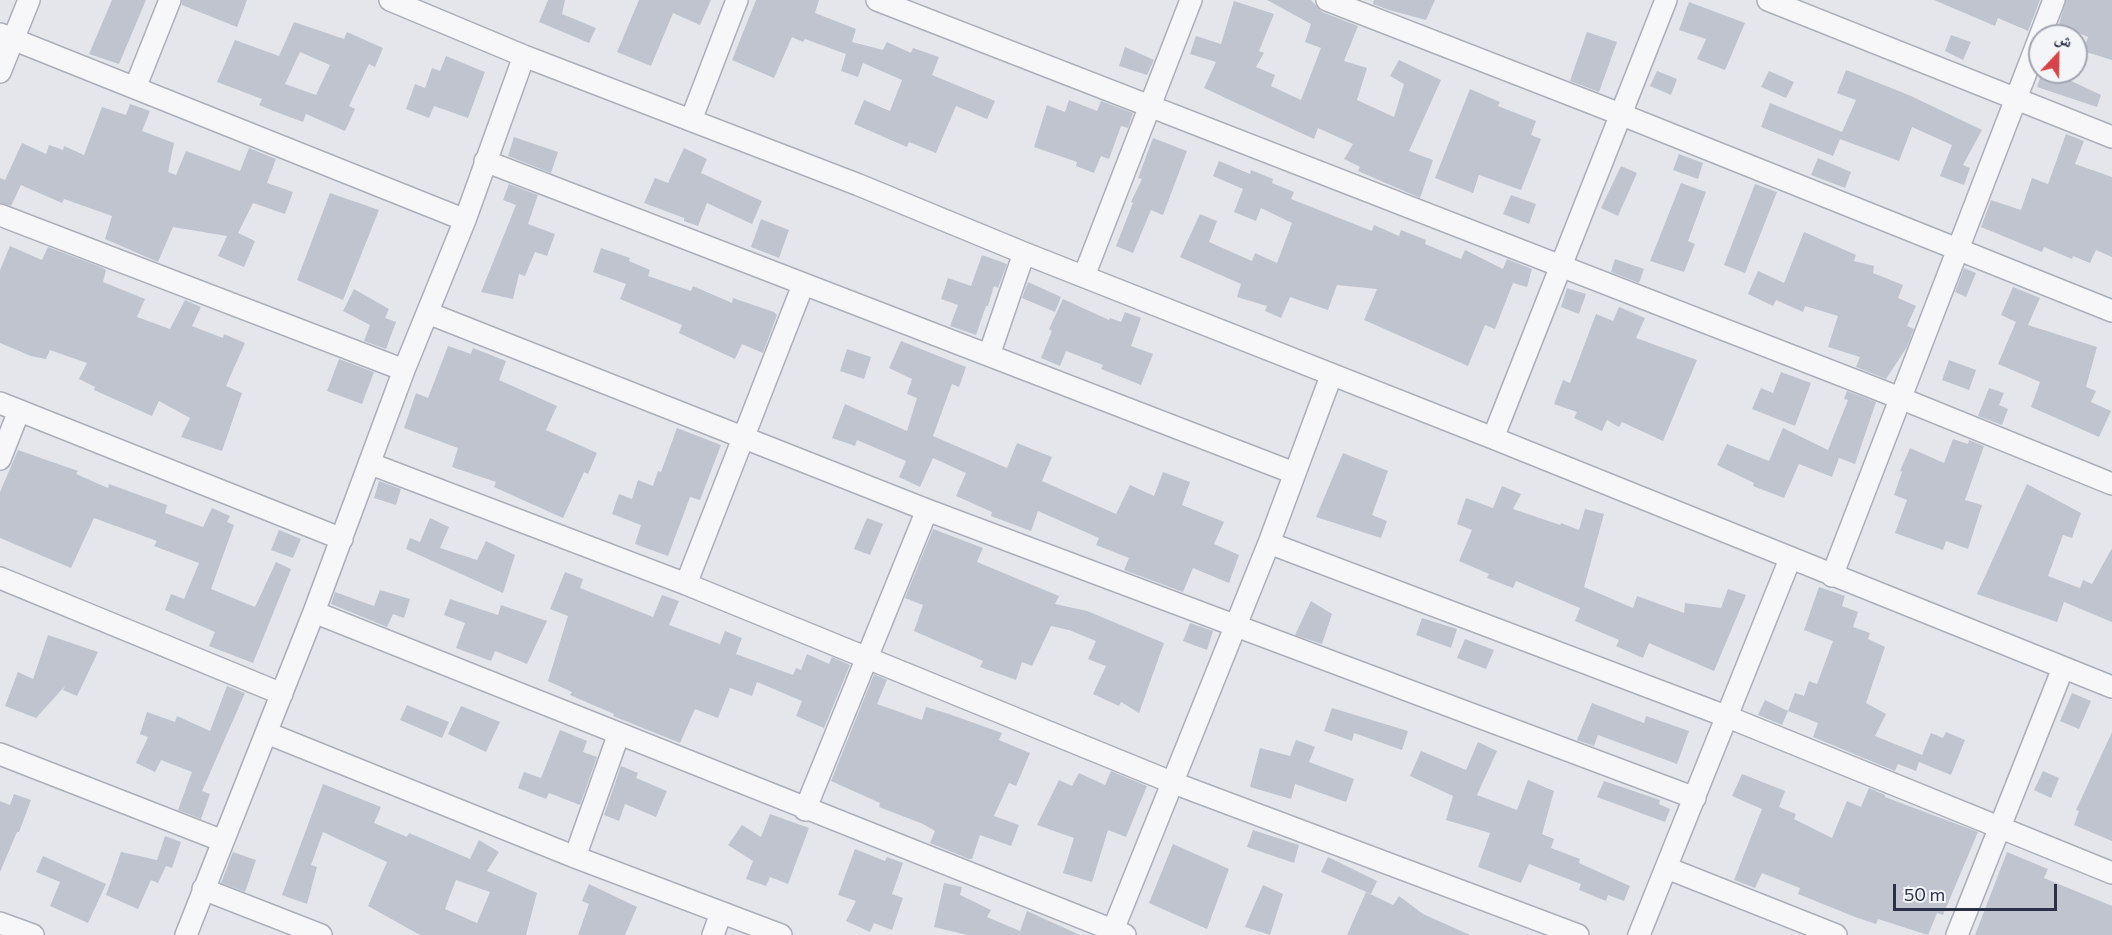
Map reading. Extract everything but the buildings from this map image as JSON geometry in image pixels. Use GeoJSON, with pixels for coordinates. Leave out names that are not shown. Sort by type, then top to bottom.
{"type":"FeatureCollection","features":[{"type":"Feature","properties":{"kind":"street"},"geometry":{"type":"LineString","coordinates":[[0,72],[7,36],[29,0]]}},
{"type":"Feature","properties":{"kind":"street"},"geometry":{"type":"LineString","coordinates":[[135,88],[170,0]]}},
{"type":"Feature","properties":{"kind":"street"},"geometry":{"type":"LineString","coordinates":[[390,0],[524,56],[859,185],[2112,687]]}},
{"type":"Feature","properties":{"kind":"street"},"geometry":{"type":"LineString","coordinates":[[691,120],[737,0]]}},
{"type":"Feature","properties":{"kind":"street"},"geometry":{"type":"LineString","coordinates":[[877,0],[1900,398],[2112,484]]}},
{"type":"Feature","properties":{"kind":"street"},"geometry":{"type":"LineString","coordinates":[[1083,276],[1191,0]]}},
{"type":"Feature","properties":{"kind":"street"},"geometry":{"type":"LineString","coordinates":[[1327,0],[1620,114],[2112,311]]}},
{"type":"Feature","properties":{"kind":"street"},"geometry":{"type":"LineString","coordinates":[[1493,438],[1666,0]]}},
{"type":"Feature","properties":{"kind":"street"},"geometry":{"type":"LineString","coordinates":[[1768,0],[2112,137]]}},
{"type":"Feature","properties":{"kind":"street"},"geometry":{"type":"LineString","coordinates":[[1832,576],[2054,0]]}},
{"type":"Feature","properties":{"kind":"street"},"geometry":{"type":"LineString","coordinates":[[7,36],[465,220]]}},
{"type":"Feature","properties":{"kind":"street"},"geometry":{"type":"LineString","coordinates":[[186,935],[314,612],[371,464],[404,370],[465,220],[524,56]]}},
{"type":"Feature","properties":{"kind":"street"},"geometry":{"type":"LineString","coordinates":[[485,161],[1294,472]]}},
{"type":"Feature","properties":{"kind":"street"},"geometry":{"type":"LineString","coordinates":[[0,215],[404,370]]}},
{"type":"Feature","properties":{"kind":"street"},"geometry":{"type":"LineString","coordinates":[[988,356],[1024,253]]}},
{"type":"Feature","properties":{"kind":"street"},"geometry":{"type":"LineString","coordinates":[[686,584],[803,285]]}},
{"type":"Feature","properties":{"kind":"street"},"geometry":{"type":"LineString","coordinates":[[428,313],[927,510],[1695,798]]}},
{"type":"Feature","properties":{"kind":"street"},"geometry":{"type":"LineString","coordinates":[[314,612],[618,736],[1116,933],[1171,782],[1269,543],[1331,376]]}},
{"type":"Feature","properties":{"kind":"street"},"geometry":{"type":"LineString","coordinates":[[0,459],[10,407],[342,539]]}},
{"type":"Feature","properties":{"kind":"street"},"geometry":{"type":"LineString","coordinates":[[371,464],[686,584],[1171,782],[1578,935]]}},
{"type":"Feature","properties":{"kind":"street"},"geometry":{"type":"LineString","coordinates":[[805,810],[927,510]]}},
{"type":"Feature","properties":{"kind":"street"},"geometry":{"type":"LineString","coordinates":[[1269,543],[1728,717],[2112,873]]}},
{"type":"Feature","properties":{"kind":"street"},"geometry":{"type":"LineString","coordinates":[[1639,935],[1790,559]]}},
{"type":"Feature","properties":{"kind":"street"},"geometry":{"type":"LineString","coordinates":[[0,578],[282,694]]}},
{"type":"Feature","properties":{"kind":"street"},"geometry":{"type":"LineString","coordinates":[[1957,935],[2062,668]]}},
{"type":"Feature","properties":{"kind":"street"},"geometry":{"type":"LineString","coordinates":[[267,733],[575,857],[781,935]]}},
{"type":"Feature","properties":{"kind":"street"},"geometry":{"type":"LineString","coordinates":[[575,857],[618,736]]}},
{"type":"Feature","properties":{"kind":"street"},"geometry":{"type":"LineString","coordinates":[[0,753],[223,841]]}},
{"type":"Feature","properties":{"kind":"street"},"geometry":{"type":"LineString","coordinates":[[1667,867],[1836,935]]}},
{"type":"Feature","properties":{"kind":"street"},"geometry":{"type":"LineString","coordinates":[[203,889],[321,935]]}},
{"type":"Feature","properties":{"kind":"street"},"geometry":{"type":"LineString","coordinates":[[713,935],[721,913]]}},
{"type":"Feature","properties":{"kind":"street"},"geometry":{"type":"LineString","coordinates":[[0,922],[33,935]]}}]}
